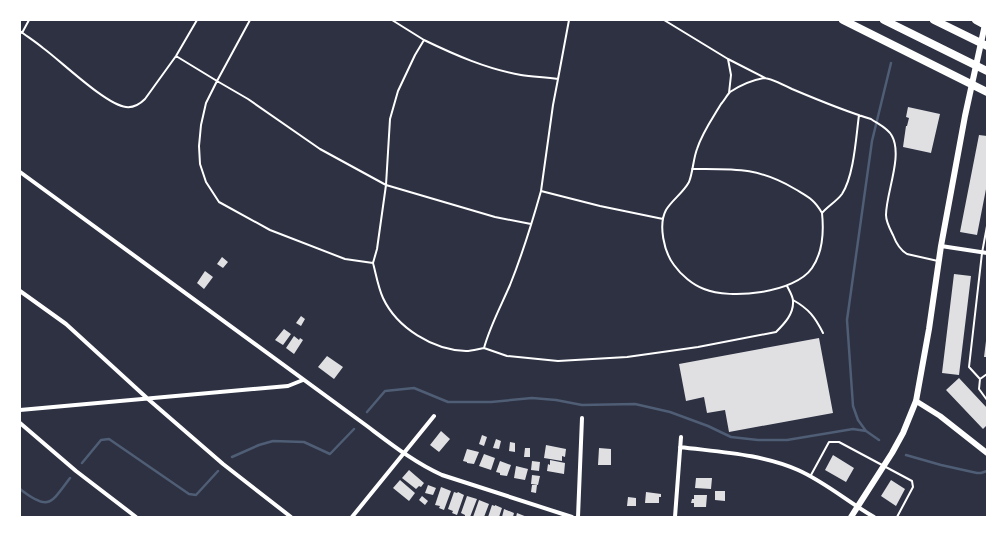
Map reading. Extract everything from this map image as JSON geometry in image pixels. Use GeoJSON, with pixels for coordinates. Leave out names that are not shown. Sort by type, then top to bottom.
{"type":"FeatureCollection","features":[{"type":"Feature","properties":{"kind":"highway"},"geometry":{"type":"LineString","coordinates":[[843,20],[987,92]]}},
{"type":"Feature","properties":{"kind":"highway"},"geometry":{"type":"LineString","coordinates":[[884,20],[987,71]]}},
{"type":"Feature","properties":{"kind":"highway"},"geometry":{"type":"LineString","coordinates":[[976,20],[987,26]]}},
{"type":"Feature","properties":{"kind":"highway"},"geometry":{"type":"LineString","coordinates":[[937,22],[987,46]]}},
{"type":"Feature","properties":{"kind":"main road"},"geometry":{"type":"LineString","coordinates":[[851,517],[884,466],[903,433],[916,401],[941,246],[965,116],[986,20]]}},
{"type":"Feature","properties":{"kind":"street"},"geometry":{"type":"LineString","coordinates":[[20,172],[303,380],[430,470],[572,517]]}},
{"type":"Feature","properties":{"kind":"street"},"geometry":{"type":"LineString","coordinates":[[941,246],[987,253]]}},
{"type":"Feature","properties":{"kind":"street"},"geometry":{"type":"LineString","coordinates":[[20,291],[66,324],[148,399],[223,464],[291,517]]}},
{"type":"Feature","properties":{"kind":"street"},"geometry":{"type":"LineString","coordinates":[[20,410],[288,386],[303,380]]}},
{"type":"Feature","properties":{"kind":"street"},"geometry":{"type":"LineString","coordinates":[[916,401],[940,416],[987,453]]}},
{"type":"Feature","properties":{"kind":"street"},"geometry":{"type":"LineString","coordinates":[[352,517],[434,416]]}},
{"type":"Feature","properties":{"kind":"street"},"geometry":{"type":"LineString","coordinates":[[578,517],[582,418]]}},
{"type":"Feature","properties":{"kind":"street"},"geometry":{"type":"LineString","coordinates":[[20,423],[76,470],[136,517]]}},
{"type":"Feature","properties":{"kind":"street"},"geometry":{"type":"LineString","coordinates":[[675,517],[681,437]]}},
{"type":"Feature","properties":{"kind":"street"},"geometry":{"type":"LineString","coordinates":[[680,447],[766,460],[798,470],[874,517]]}},
{"type":"Feature","properties":{"kind":"lane"},"geometry":{"type":"LineString","coordinates":[[29,20],[21,32],[110,101],[125,107],[131,107],[141,103],[176,56],[197,20]]}},
{"type":"Feature","properties":{"kind":"lane"},"geometry":{"type":"LineString","coordinates":[[250,20],[206,103],[201,125],[199,146],[200,164],[206,182],[219,202],[270,230],[345,259],[373,263]]}},
{"type":"Feature","properties":{"kind":"lane"},"geometry":{"type":"LineString","coordinates":[[392,20],[424,40],[456,55],[492,68],[520,75],[558,79]]}},
{"type":"Feature","properties":{"kind":"lane"},"geometry":{"type":"LineString","coordinates":[[484,348],[510,285],[541,191],[553,105],[569,20]]}},
{"type":"Feature","properties":{"kind":"lane"},"geometry":{"type":"LineString","coordinates":[[664,20],[765,78],[859,116],[871,119],[885,128],[892,135],[896,153],[886,214],[888,224],[896,243],[903,252],[939,262]]}},
{"type":"Feature","properties":{"kind":"lane"},"geometry":{"type":"LineString","coordinates":[[424,40],[415,54],[398,91],[390,119],[386,185],[378,249],[373,263],[384,299],[397,319],[405,328],[423,339],[442,346],[466,351],[484,348],[507,356],[532,360],[558,361],[627,357],[698,347],[776,332],[784,324],[792,312],[793,300],[787,286]]}},
{"type":"Feature","properties":{"kind":"lane"},"geometry":{"type":"LineString","coordinates":[[176,56],[248,99],[320,149],[386,185],[495,217],[531,224]]}},
{"type":"Feature","properties":{"kind":"lane"},"geometry":{"type":"LineString","coordinates":[[692,168],[749,170],[777,179],[816,203],[822,213],[822,244],[817,259],[811,269],[800,280],[787,286],[771,291],[735,294],[717,293],[704,289],[680,273],[673,264],[664,241],[663,219],[666,210],[689,181],[696,150],[702,136],[710,121],[729,93],[731,75],[728,58]]}},
{"type":"Feature","properties":{"kind":"lane"},"geometry":{"type":"LineString","coordinates":[[729,93],[746,84],[765,78]]}},
{"type":"Feature","properties":{"kind":"lane"},"geometry":{"type":"LineString","coordinates":[[822,213],[842,194],[846,184],[853,158],[859,116]]}},
{"type":"Feature","properties":{"kind":"lane"},"geometry":{"type":"LineString","coordinates":[[541,191],[600,206],[663,219]]}},
{"type":"Feature","properties":{"kind":"lane"},"geometry":{"type":"LineString","coordinates":[[987,226],[982,253],[969,367],[980,379],[980,390],[987,400]]}},
{"type":"Feature","properties":{"kind":"lane"},"geometry":{"type":"LineString","coordinates":[[793,300],[803,306],[816,318],[823,333]]}},
{"type":"Feature","properties":{"kind":"lane"},"geometry":{"type":"LineString","coordinates":[[980,379],[987,374]]}},
{"type":"Feature","properties":{"kind":"lane"},"geometry":{"type":"LineString","coordinates":[[810,477],[829,442],[839,442],[913,482],[913,487],[897,517]]}},
{"type":"Feature","properties":{"kind":"building"},"geometry":{"type":"Polygon","coordinates":[[[908,107],[940,114],[931,153],[903,147],[906,126],[909,118],[906,117],[908,107]]]}},
{"type":"Feature","properties":{"kind":"building"},"geometry":{"type":"Polygon","coordinates":[[[979,135],[987,136],[987,184],[977,235],[960,232],[979,135]]]}},
{"type":"Feature","properties":{"kind":"building"},"geometry":{"type":"Polygon","coordinates":[[[222,257],[228,262],[223,268],[217,264],[222,257]]]}},
{"type":"Feature","properties":{"kind":"building"},"geometry":{"type":"Polygon","coordinates":[[[205,271],[213,277],[204,289],[197,283],[205,271]]]}},
{"type":"Feature","properties":{"kind":"building"},"geometry":{"type":"Polygon","coordinates":[[[954,274],[971,276],[959,375],[942,373],[954,274]]]}},
{"type":"Feature","properties":{"kind":"building"},"geometry":{"type":"Polygon","coordinates":[[[301,316],[305,319],[301,326],[296,323],[301,316]]]}},
{"type":"Feature","properties":{"kind":"building"},"geometry":{"type":"Polygon","coordinates":[[[284,329],[291,334],[283,345],[275,340],[284,329]]]}},
{"type":"Feature","properties":{"kind":"building"},"geometry":{"type":"Polygon","coordinates":[[[294,336],[299,340],[300,338],[303,340],[294,354],[286,348],[294,336]]]}},
{"type":"Feature","properties":{"kind":"building"},"geometry":{"type":"Polygon","coordinates":[[[819,338],[833,413],[729,432],[725,410],[707,413],[704,397],[686,401],[679,364],[819,338]]]}},
{"type":"Feature","properties":{"kind":"building"},"geometry":{"type":"Polygon","coordinates":[[[986,341],[987,357],[984,357],[986,341]]]}},
{"type":"Feature","properties":{"kind":"building"},"geometry":{"type":"Polygon","coordinates":[[[327,356],[343,367],[334,379],[318,367],[327,356]]]}},
{"type":"Feature","properties":{"kind":"building"},"geometry":{"type":"Polygon","coordinates":[[[959,378],[987,408],[987,425],[983,429],[946,390],[959,378]]]}},
{"type":"Feature","properties":{"kind":"building"},"geometry":{"type":"Polygon","coordinates":[[[441,431],[450,439],[439,452],[430,445],[441,431]]]}},
{"type":"Feature","properties":{"kind":"building"},"geometry":{"type":"Polygon","coordinates":[[[482,435],[487,437],[484,446],[479,444],[482,435]]]}},
{"type":"Feature","properties":{"kind":"building"},"geometry":{"type":"Polygon","coordinates":[[[496,439],[501,441],[499,449],[493,448],[496,439]]]}},
{"type":"Feature","properties":{"kind":"building"},"geometry":{"type":"Polygon","coordinates":[[[510,442],[515,443],[515,452],[509,451],[510,442]]]}},
{"type":"Feature","properties":{"kind":"building"},"geometry":{"type":"Polygon","coordinates":[[[546,445],[566,449],[565,457],[562,456],[562,461],[544,458],[546,445]]]}},
{"type":"Feature","properties":{"kind":"building"},"geometry":{"type":"Polygon","coordinates":[[[525,448],[530,448],[530,457],[524,457],[525,448]]]}},
{"type":"Feature","properties":{"kind":"building"},"geometry":{"type":"Polygon","coordinates":[[[599,448],[611,449],[611,465],[598,465],[599,448]]]}},
{"type":"Feature","properties":{"kind":"building"},"geometry":{"type":"Polygon","coordinates":[[[467,449],[479,452],[474,464],[463,461],[467,449]]]}},
{"type":"Feature","properties":{"kind":"building"},"geometry":{"type":"Polygon","coordinates":[[[484,454],[495,458],[491,470],[479,466],[484,454]]]}},
{"type":"Feature","properties":{"kind":"building"},"geometry":{"type":"Polygon","coordinates":[[[833,455],[854,468],[846,482],[825,470],[833,455]]]}},
{"type":"Feature","properties":{"kind":"building"},"geometry":{"type":"Polygon","coordinates":[[[550,460],[565,463],[564,474],[547,471],[548,464],[550,465],[550,460]]]}},
{"type":"Feature","properties":{"kind":"building"},"geometry":{"type":"Polygon","coordinates":[[[500,461],[511,465],[507,476],[500,475],[500,473],[496,472],[500,461]]]}},
{"type":"Feature","properties":{"kind":"building"},"geometry":{"type":"Polygon","coordinates":[[[532,461],[540,462],[539,471],[531,470],[532,461]]]}},
{"type":"Feature","properties":{"kind":"building"},"geometry":{"type":"Polygon","coordinates":[[[516,466],[528,469],[525,480],[514,478],[516,466]]]}},
{"type":"Feature","properties":{"kind":"building"},"geometry":{"type":"Polygon","coordinates":[[[409,470],[424,483],[421,487],[419,486],[416,489],[402,478],[409,470]]]}},
{"type":"Feature","properties":{"kind":"building"},"geometry":{"type":"Polygon","coordinates":[[[532,475],[540,476],[538,485],[531,484],[532,475]]]}},
{"type":"Feature","properties":{"kind":"building"},"geometry":{"type":"Polygon","coordinates":[[[696,478],[712,478],[711,489],[695,488],[696,478]]]}},
{"type":"Feature","properties":{"kind":"building"},"geometry":{"type":"Polygon","coordinates":[[[400,480],[415,493],[409,501],[393,488],[400,480]]]}},
{"type":"Feature","properties":{"kind":"building"},"geometry":{"type":"Polygon","coordinates":[[[891,480],[905,489],[896,506],[881,496],[891,480]]]}},
{"type":"Feature","properties":{"kind":"building"},"geometry":{"type":"Polygon","coordinates":[[[428,485],[436,488],[433,495],[425,493],[428,485]]]}},
{"type":"Feature","properties":{"kind":"building"},"geometry":{"type":"Polygon","coordinates":[[[532,485],[537,485],[536,493],[531,492],[532,485]]]}},
{"type":"Feature","properties":{"kind":"building"},"geometry":{"type":"Polygon","coordinates":[[[441,487],[451,491],[444,510],[439,508],[440,506],[435,505],[441,487]]]}},
{"type":"Feature","properties":{"kind":"building"},"geometry":{"type":"Polygon","coordinates":[[[715,491],[725,491],[725,501],[715,500],[715,491]]]}},
{"type":"Feature","properties":{"kind":"building"},"geometry":{"type":"Polygon","coordinates":[[[454,492],[464,495],[457,515],[448,509],[454,492]]]}},
{"type":"Feature","properties":{"kind":"building"},"geometry":{"type":"Polygon","coordinates":[[[646,492],[661,494],[661,497],[659,497],[659,503],[645,503],[646,492]]]}},
{"type":"Feature","properties":{"kind":"building"},"geometry":{"type":"Polygon","coordinates":[[[694,495],[707,495],[706,507],[694,507],[694,503],[691,503],[692,499],[694,499],[694,495]]]}},
{"type":"Feature","properties":{"kind":"building"},"geometry":{"type":"Polygon","coordinates":[[[422,496],[428,501],[425,505],[419,500],[422,496]]]}},
{"type":"Feature","properties":{"kind":"building"},"geometry":{"type":"Polygon","coordinates":[[[467,496],[477,499],[470,517],[465,517],[465,515],[461,513],[467,496]]]}},
{"type":"Feature","properties":{"kind":"building"},"geometry":{"type":"Polygon","coordinates":[[[628,497],[636,498],[636,506],[627,506],[628,497]]]}},
{"type":"Feature","properties":{"kind":"building"},"geometry":{"type":"Polygon","coordinates":[[[479,500],[489,504],[484,517],[473,517],[479,500]]]}},
{"type":"Feature","properties":{"kind":"building"},"geometry":{"type":"Polygon","coordinates":[[[492,505],[502,508],[499,517],[488,517],[492,505]]]}},
{"type":"Feature","properties":{"kind":"building"},"geometry":{"type":"Polygon","coordinates":[[[504,509],[514,513],[513,517],[502,517],[504,509]]]}},
{"type":"Feature","properties":{"kind":"building"},"geometry":{"type":"Polygon","coordinates":[[[517,513],[527,517],[516,517],[517,513]]]}},
{"type":"Feature","properties":{"kind":"waterway"},"geometry":{"type":"LineString","coordinates":[[879,440],[866,431],[858,420],[853,406],[847,320],[872,141],[891,63]]}},
{"type":"Feature","properties":{"kind":"waterway"},"geometry":{"type":"LineString","coordinates":[[367,412],[385,391],[414,388],[448,402],[491,402],[532,398],[556,400],[582,405],[635,404],[670,412],[708,426],[731,437],[758,440],[787,440],[853,429],[866,431]]}},
{"type":"Feature","properties":{"kind":"waterway"},"geometry":{"type":"LineString","coordinates":[[232,457],[259,445],[273,441],[304,442],[330,454],[354,429]]}},
{"type":"Feature","properties":{"kind":"waterway"},"geometry":{"type":"LineString","coordinates":[[82,463],[101,440],[109,439],[189,494],[196,495],[218,471]]}},
{"type":"Feature","properties":{"kind":"waterway"},"geometry":{"type":"LineString","coordinates":[[906,455],[977,473],[987,471]]}},
{"type":"Feature","properties":{"kind":"waterway"},"geometry":{"type":"LineString","coordinates":[[20,489],[37,500],[49,502],[58,494],[70,478]]}}]}
